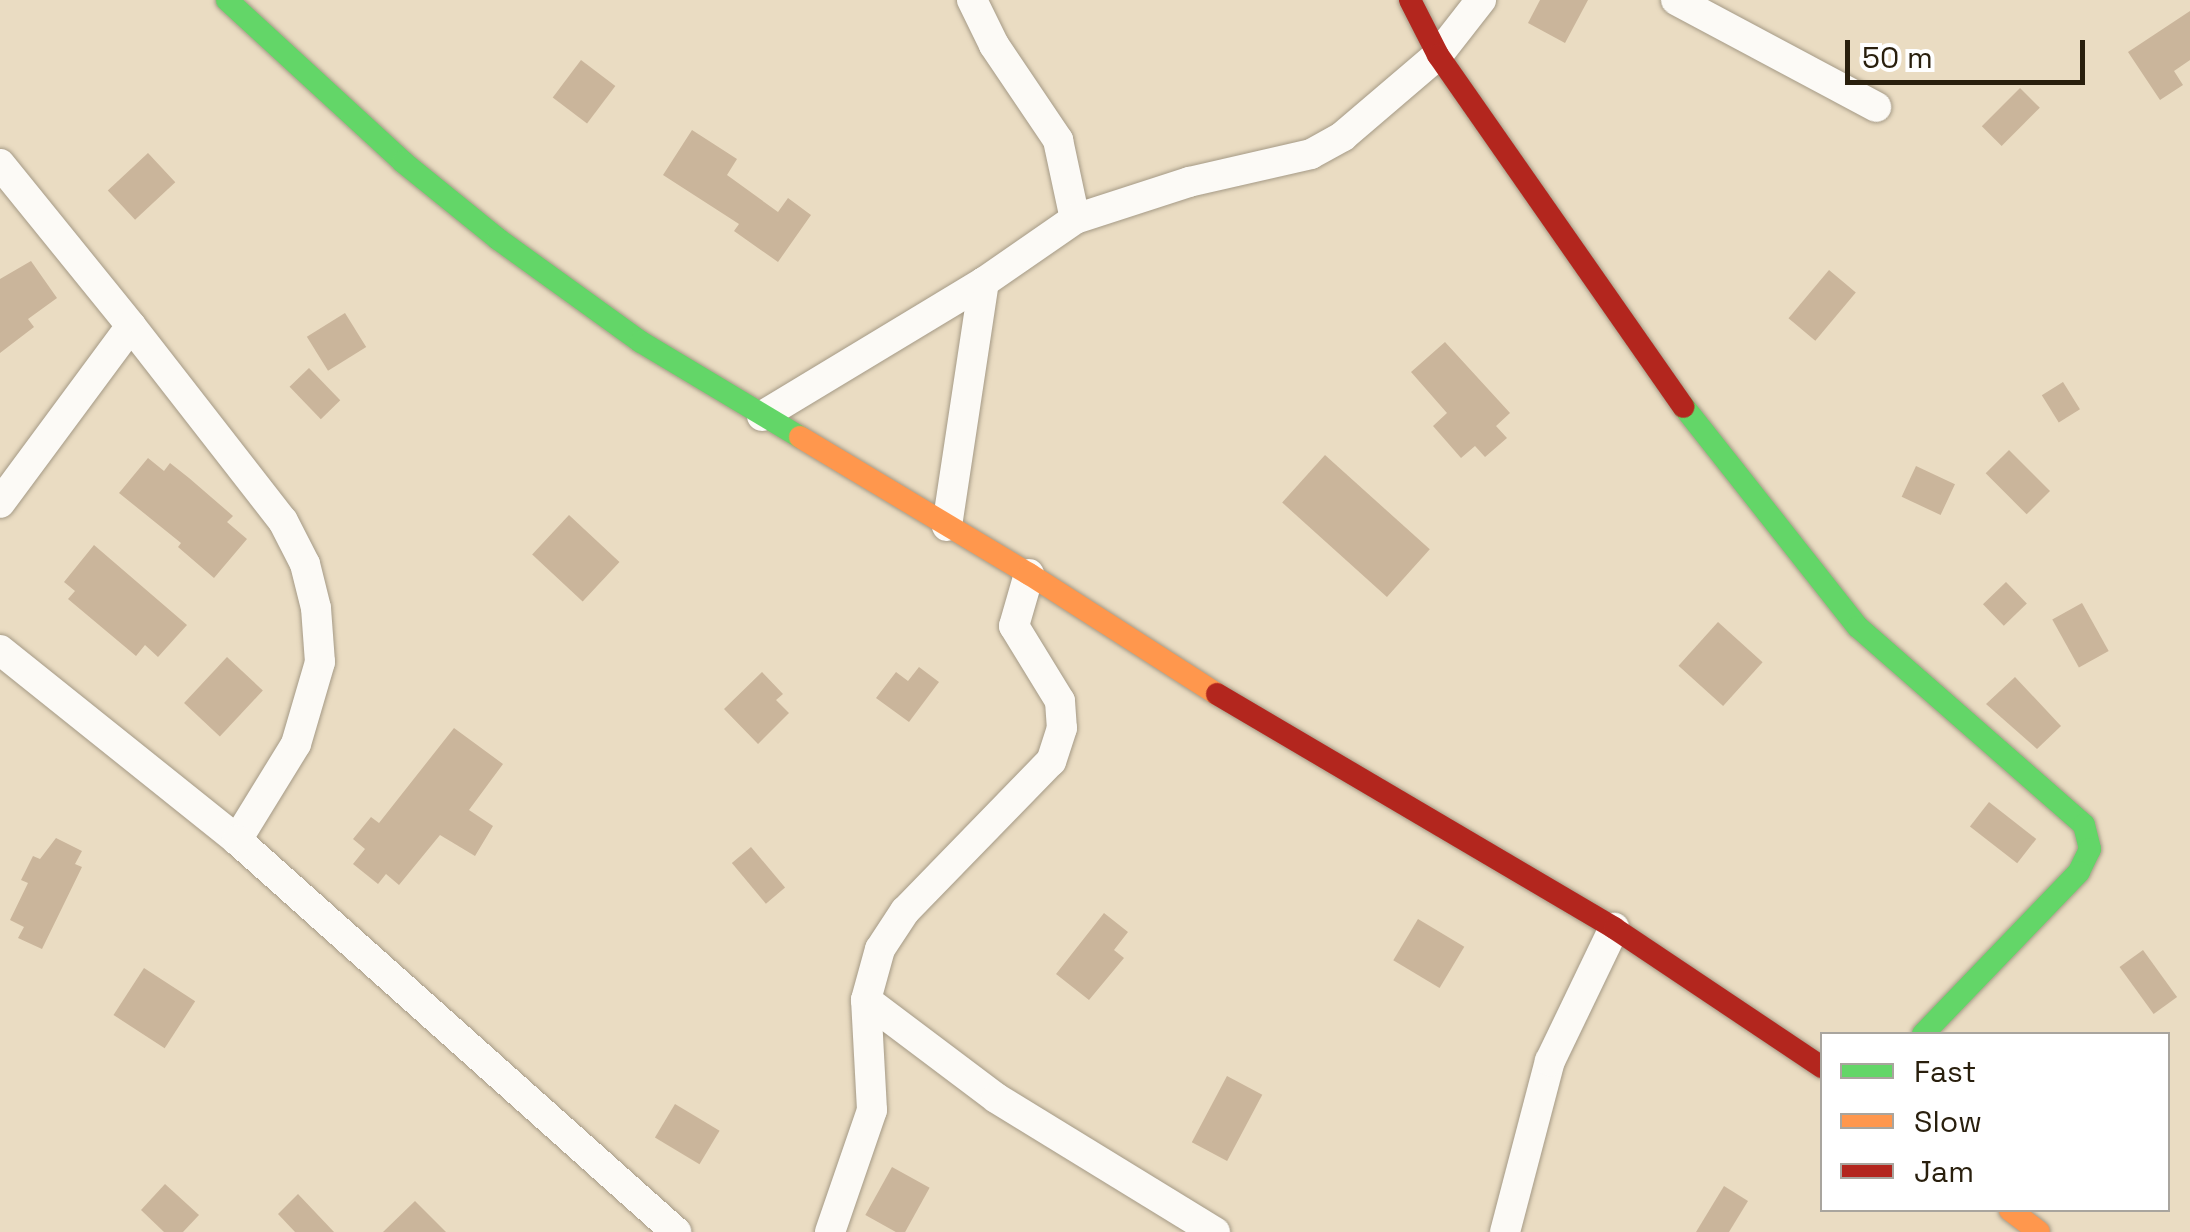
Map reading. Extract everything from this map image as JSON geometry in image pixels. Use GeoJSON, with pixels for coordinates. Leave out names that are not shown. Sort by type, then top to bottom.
{"type":"FeatureCollection","features":[{"type":"Feature","properties":{"kind":"street"},"geometry":{"type":"LineString","coordinates":[[226,0],[403,162],[498,239],[641,342],[1029,574],[1220,696],[1614,928],[1820,1066]]}},
{"type":"Feature","properties":{"kind":"street"},"geometry":{"type":"LineString","coordinates":[[972,0],[994,45],[1058,140],[1075,218]]}},
{"type":"Feature","properties":{"kind":"street"},"geometry":{"type":"LineString","coordinates":[[1410,0],[1438,55],[1692,420],[1858,627],[1982,740],[2084,824],[2090,849],[2080,872],[1924,1032]]}},
{"type":"Feature","properties":{"kind":"street"},"geometry":{"type":"LineString","coordinates":[[762,416],[984,282],[1075,218],[1189,182],[1311,154],[1343,136],[1438,55],[1481,0]]}},
{"type":"Feature","properties":{"kind":"street"},"geometry":{"type":"LineString","coordinates":[[1676,0],[1876,107]]}},
{"type":"Feature","properties":{"kind":"street"},"geometry":{"type":"LineString","coordinates":[[0,164],[283,521],[306,564],[316,608],[320,662],[296,744],[237,840]]}},
{"type":"Feature","properties":{"kind":"street"},"geometry":{"type":"LineString","coordinates":[[947,526],[984,282]]}},
{"type":"Feature","properties":{"kind":"street"},"geometry":{"type":"LineString","coordinates":[[0,503],[130,326]]}},
{"type":"Feature","properties":{"kind":"street"},"geometry":{"type":"LineString","coordinates":[[830,1232],[872,1110],[866,1000],[880,949],[905,911],[1050,761],[1062,728],[1060,701],[1014,626],[1029,574]]}},
{"type":"Feature","properties":{"kind":"street"},"geometry":{"type":"LineString","coordinates":[[0,650],[237,840],[676,1232]]}},
{"type":"Feature","properties":{"kind":"street"},"geometry":{"type":"LineString","coordinates":[[1505,1232],[1550,1061],[1614,928]]}},
{"type":"Feature","properties":{"kind":"street"},"geometry":{"type":"LineString","coordinates":[[866,1000],[996,1098],[1215,1232]]}},
{"type":"Feature","properties":{"kind":"street"},"geometry":{"type":"LineString","coordinates":[[2013,1212],[2039,1232]]}},
{"type":"Feature","properties":{"kind":"building"},"geometry":{"type":"Polygon","coordinates":[[[1540,0],[1588,0],[1565,43],[1528,23],[1540,0]]]}},
{"type":"Feature","properties":{"kind":"building"},"geometry":{"type":"Polygon","coordinates":[[[2190,11],[2190,60],[2174,71],[2183,85],[2160,100],[2128,52],[2190,11]]]}},
{"type":"Feature","properties":{"kind":"building"},"geometry":{"type":"Polygon","coordinates":[[[581,60],[615,86],[587,123],[553,98],[581,60]]]}},
{"type":"Feature","properties":{"kind":"building"},"geometry":{"type":"Polygon","coordinates":[[[2020,88],[2040,108],[2002,146],[1982,126],[2020,88]]]}},
{"type":"Feature","properties":{"kind":"building"},"geometry":{"type":"Polygon","coordinates":[[[692,130],[737,159],[727,175],[778,212],[788,198],[811,215],[778,262],[734,231],[739,224],[663,175],[692,130]]]}},
{"type":"Feature","properties":{"kind":"building"},"geometry":{"type":"Polygon","coordinates":[[[148,153],[175,182],[135,220],[108,191],[148,153]]]}},
{"type":"Feature","properties":{"kind":"building"},"geometry":{"type":"Polygon","coordinates":[[[31,261],[57,298],[28,319],[34,327],[0,353],[0,279],[31,261]]]}},
{"type":"Feature","properties":{"kind":"building"},"geometry":{"type":"Polygon","coordinates":[[[1829,270],[1856,292],[1815,341],[1789,318],[1829,270]]]}},
{"type":"Feature","properties":{"kind":"building"},"geometry":{"type":"Polygon","coordinates":[[[345,313],[366,347],[328,371],[307,337],[345,313]]]}},
{"type":"Feature","properties":{"kind":"building"},"geometry":{"type":"Polygon","coordinates":[[[1445,342],[1510,413],[1496,426],[1507,438],[1485,457],[1475,446],[1461,458],[1433,426],[1447,413],[1411,372],[1445,342]]]}},
{"type":"Feature","properties":{"kind":"building"},"geometry":{"type":"Polygon","coordinates":[[[309,368],[340,400],[321,419],[290,387],[309,368]]]}},
{"type":"Feature","properties":{"kind":"building"},"geometry":{"type":"Polygon","coordinates":[[[2063,382],[2080,409],[2059,422],[2042,395],[2063,382]]]}},
{"type":"Feature","properties":{"kind":"building"},"geometry":{"type":"Polygon","coordinates":[[[2009,450],[2050,491],[2027,514],[1986,473],[2009,450]]]}},
{"type":"Feature","properties":{"kind":"building"},"geometry":{"type":"Polygon","coordinates":[[[1325,455],[1430,549],[1387,597],[1282,503],[1325,455]]]}},
{"type":"Feature","properties":{"kind":"building"},"geometry":{"type":"Polygon","coordinates":[[[148,458],[164,471],[170,463],[189,478],[233,516],[227,522],[247,539],[214,578],[178,547],[181,543],[119,493],[148,458]]]}},
{"type":"Feature","properties":{"kind":"building"},"geometry":{"type":"Polygon","coordinates":[[[1916,466],[1955,484],[1941,515],[1902,497],[1916,466]]]}},
{"type":"Feature","properties":{"kind":"building"},"geometry":{"type":"Polygon","coordinates":[[[569,515],[619,562],[583,602],[532,554],[569,515]]]}},
{"type":"Feature","properties":{"kind":"building"},"geometry":{"type":"Polygon","coordinates":[[[94,545],[187,625],[158,657],[145,645],[136,656],[68,599],[75,591],[64,582],[94,545]]]}},
{"type":"Feature","properties":{"kind":"building"},"geometry":{"type":"Polygon","coordinates":[[[2006,582],[2027,604],[2004,626],[1983,604],[2006,582]]]}},
{"type":"Feature","properties":{"kind":"building"},"geometry":{"type":"Polygon","coordinates":[[[2082,603],[2109,651],[2079,668],[2052,619],[2082,603]]]}},
{"type":"Feature","properties":{"kind":"building"},"geometry":{"type":"Polygon","coordinates":[[[1718,622],[1763,662],[1723,706],[1679,666],[1718,622]]]}},
{"type":"Feature","properties":{"kind":"building"},"geometry":{"type":"Polygon","coordinates":[[[227,657],[263,690],[220,736],[184,703],[227,657]]]}},
{"type":"Feature","properties":{"kind":"building"},"geometry":{"type":"Polygon","coordinates":[[[919,667],[939,682],[909,722],[876,698],[896,672],[908,681],[919,667]]]}},
{"type":"Feature","properties":{"kind":"building"},"geometry":{"type":"Polygon","coordinates":[[[762,672],[783,694],[776,700],[789,713],[758,744],[724,709],[762,672]]]}},
{"type":"Feature","properties":{"kind":"building"},"geometry":{"type":"Polygon","coordinates":[[[2015,677],[2061,726],[2037,749],[1986,704],[2015,677]]]}},
{"type":"Feature","properties":{"kind":"building"},"geometry":{"type":"Polygon","coordinates":[[[454,728],[503,764],[469,810],[493,826],[475,856],[440,835],[399,885],[386,874],[378,884],[353,864],[365,849],[353,839],[371,817],[379,823],[454,728]]]}},
{"type":"Feature","properties":{"kind":"building"},"geometry":{"type":"Polygon","coordinates":[[[1989,802],[2036,839],[2017,863],[1970,826],[1989,802]]]}},
{"type":"Feature","properties":{"kind":"building"},"geometry":{"type":"Polygon","coordinates":[[[56,838],[82,851],[75,864],[82,867],[42,949],[18,938],[24,927],[10,920],[28,883],[21,880],[33,856],[40,859],[56,838]]]}},
{"type":"Feature","properties":{"kind":"building"},"geometry":{"type":"Polygon","coordinates":[[[751,847],[785,888],[766,904],[732,863],[751,847]]]}},
{"type":"Feature","properties":{"kind":"building"},"geometry":{"type":"Polygon","coordinates":[[[1104,913],[1128,932],[1114,950],[1124,958],[1089,1000],[1056,974],[1104,913]]]}},
{"type":"Feature","properties":{"kind":"building"},"geometry":{"type":"Polygon","coordinates":[[[1418,919],[1464,947],[1440,988],[1393,960],[1418,919]]]}},
{"type":"Feature","properties":{"kind":"building"},"geometry":{"type":"Polygon","coordinates":[[[2143,950],[2177,997],[2154,1014],[2120,967],[2143,950]]]}},
{"type":"Feature","properties":{"kind":"building"},"geometry":{"type":"Polygon","coordinates":[[[144,968],[195,1001],[165,1048],[114,1015],[144,968]]]}},
{"type":"Feature","properties":{"kind":"building"},"geometry":{"type":"Polygon","coordinates":[[[1227,1076],[1262,1095],[1227,1161],[1192,1142],[1227,1076]]]}},
{"type":"Feature","properties":{"kind":"building"},"geometry":{"type":"Polygon","coordinates":[[[675,1104],[720,1131],[699,1164],[655,1137],[675,1104]]]}},
{"type":"Feature","properties":{"kind":"building"},"geometry":{"type":"Polygon","coordinates":[[[892,1167],[930,1188],[905,1232],[896,1232],[865,1215],[892,1167]]]}},
{"type":"Feature","properties":{"kind":"building"},"geometry":{"type":"Polygon","coordinates":[[[165,1184],[199,1215],[183,1232],[164,1232],[141,1210],[165,1184]]]}},
{"type":"Feature","properties":{"kind":"building"},"geometry":{"type":"Polygon","coordinates":[[[1724,1186],[1748,1201],[1729,1232],[1696,1232],[1724,1186]]]}},
{"type":"Feature","properties":{"kind":"building"},"geometry":{"type":"Polygon","coordinates":[[[298,1194],[334,1232],[295,1232],[278,1214],[298,1194]]]}},
{"type":"Feature","properties":{"kind":"building"},"geometry":{"type":"Polygon","coordinates":[[[415,1201],[446,1232],[383,1232],[415,1201]]]}},
{"type":"Feature","properties":{"kind":"traffic: fast"},"geometry":{"type":"LineString","coordinates":[[227,0],[403,162],[498,239],[641,342],[800,437]]}},
{"type":"Feature","properties":{"kind":"traffic: fast"},"geometry":{"type":"LineString","coordinates":[[1684,407],[1858,627],[2084,825],[2090,849],[2079,872],[1925,1032]]}},
{"type":"Feature","properties":{"kind":"traffic: slow"},"geometry":{"type":"LineString","coordinates":[[800,437],[1029,574],[1217,694]]}},
{"type":"Feature","properties":{"kind":"traffic: slow"},"geometry":{"type":"LineString","coordinates":[[2013,1212],[2039,1232]]}},
{"type":"Feature","properties":{"kind":"traffic: jam"},"geometry":{"type":"LineString","coordinates":[[1410,0],[1438,55],[1684,407]]}},
{"type":"Feature","properties":{"kind":"traffic: jam"},"geometry":{"type":"LineString","coordinates":[[1217,694],[1614,928],[1820,1066]]}}]}
